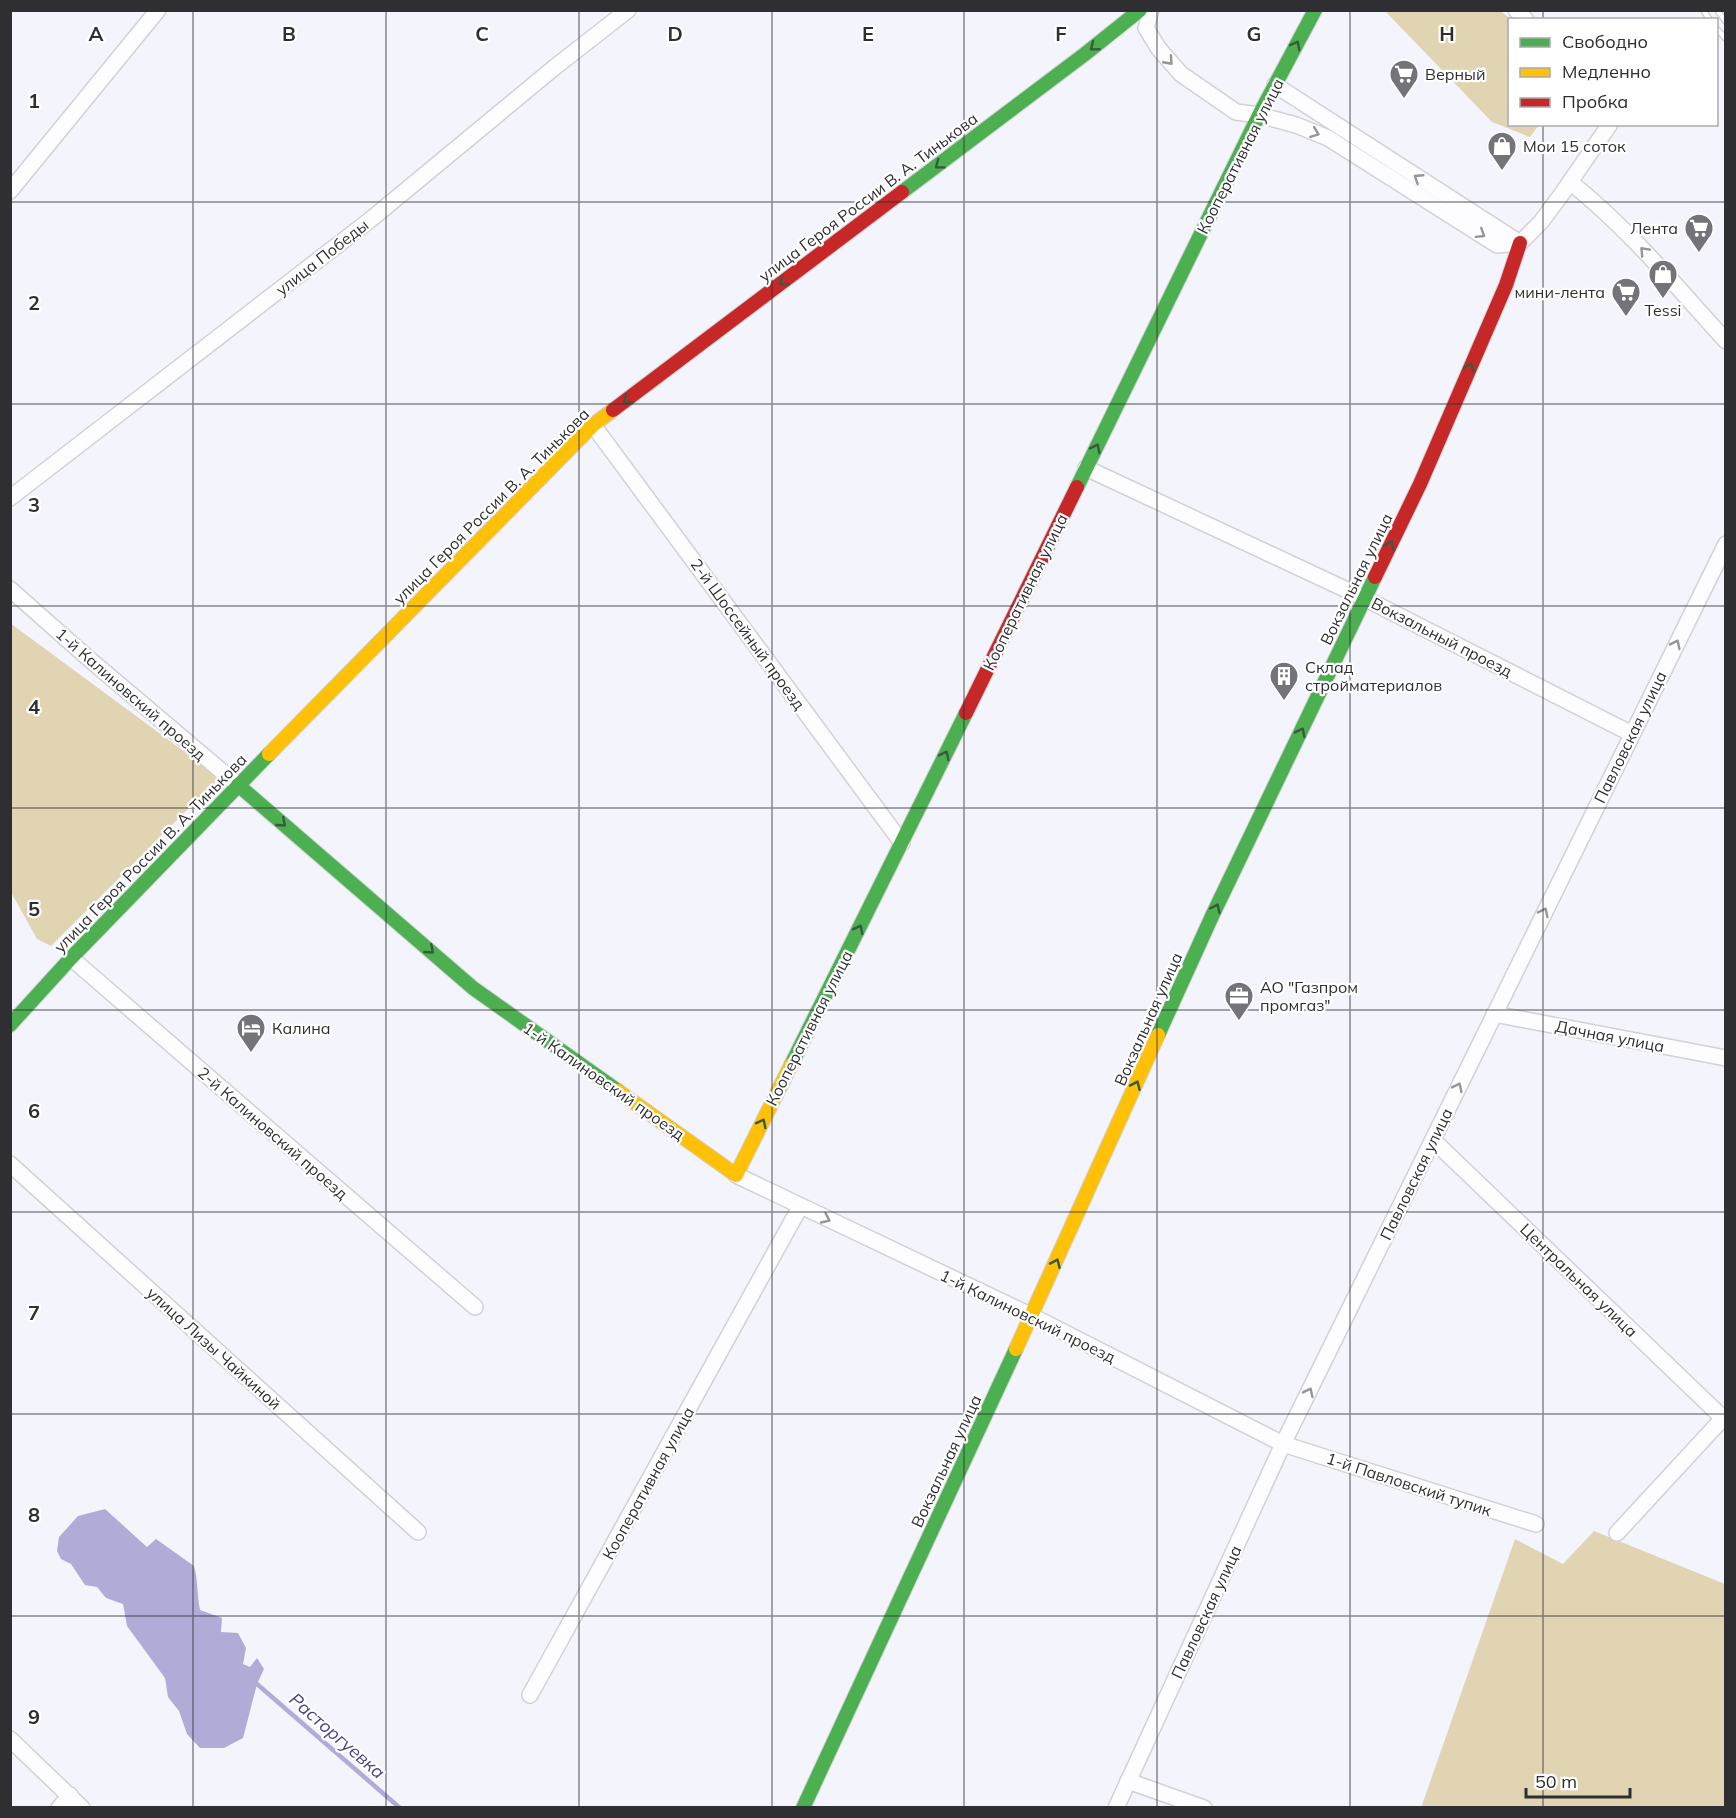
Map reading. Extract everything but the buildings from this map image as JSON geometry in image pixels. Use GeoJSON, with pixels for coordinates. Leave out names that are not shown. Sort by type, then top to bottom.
{"type":"FeatureCollection","features":[{"type":"Feature","properties":{"kind":"street"},"geometry":{"type":"LineString","coordinates":[[10,191],[158,10]]}},
{"type":"Feature","properties":{"kind":"street","name":"улица Победы"},"geometry":{"type":"LineString","coordinates":[[10,498],[370,220],[555,67],[628,10]]}},
{"type":"Feature","properties":{"kind":"street","name":"улица Героя России В. А. Тинькова"},"geometry":{"type":"LineString","coordinates":[[10,1025],[71,958],[238,785],[593,425],[1057,76],[1140,10]]}},
{"type":"Feature","properties":{"kind":"street"},"geometry":{"type":"LineString","coordinates":[[1151,10],[1146,28],[1159,49],[1182,74],[1236,112],[1259,115],[1296,125],[1328,138],[1497,245],[1520,243],[1541,222],[1609,126]]}},
{"type":"Feature","properties":{"kind":"street","name":"Кооперативная улица"},"geometry":{"type":"LineString","coordinates":[[736,1175],[902,843],[1259,115],[1315,10]]}},
{"type":"Feature","properties":{"kind":"street"},"geometry":{"type":"LineString","coordinates":[[1275,85],[1520,243]]}},
{"type":"Feature","properties":{"kind":"street"},"geometry":{"type":"LineString","coordinates":[[1570,182],[1592,199],[1640,246],[1725,341]]}},
{"type":"Feature","properties":{"kind":"street","name":"Вокзальная улица"},"geometry":{"type":"LineString","coordinates":[[803,1808],[1032,1316],[1213,914],[1420,484],[1506,285],[1520,243]]}},
{"type":"Feature","properties":{"kind":"street","name":"2-й Шоссейный проезд"},"geometry":{"type":"LineString","coordinates":[[593,425],[902,843]]}},
{"type":"Feature","properties":{"kind":"street","name":"Вокзальный проезд"},"geometry":{"type":"LineString","coordinates":[[1086,468],[1364,598],[1632,734]]}},
{"type":"Feature","properties":{"kind":"street","name":"Павловская улица"},"geometry":{"type":"LineString","coordinates":[[1116,1808],[1283,1444],[1725,544]]}},
{"type":"Feature","properties":{"kind":"street","name":"1-й Калиновский проезд"},"geometry":{"type":"LineString","coordinates":[[10,589],[473,988],[736,1175],[1032,1316],[1283,1444]]}},
{"type":"Feature","properties":{"kind":"street","name":"2-й Калиновский проезд"},"geometry":{"type":"LineString","coordinates":[[71,958],[476,1307]]}},
{"type":"Feature","properties":{"kind":"street","name":"Дачная улица"},"geometry":{"type":"LineString","coordinates":[[1494,1014],[1725,1058]]}},
{"type":"Feature","properties":{"kind":"street","name":"Центральная улица"},"geometry":{"type":"LineString","coordinates":[[1433,1140],[1724,1418]]}},
{"type":"Feature","properties":{"kind":"street","name":"улица Лизы Чайкиной"},"geometry":{"type":"LineString","coordinates":[[10,1164],[418,1532]]}},
{"type":"Feature","properties":{"kind":"street","name":"Кооперативная улица"},"geometry":{"type":"LineString","coordinates":[[530,1695],[800,1207]]}},
{"type":"Feature","properties":{"kind":"street"},"geometry":{"type":"LineString","coordinates":[[1617,1533],[1724,1418]]}},
{"type":"Feature","properties":{"kind":"street","name":"1-й Павловский тупик"},"geometry":{"type":"LineString","coordinates":[[1283,1444],[1536,1524]]}},
{"type":"Feature","properties":{"kind":"street"},"geometry":{"type":"LineString","coordinates":[[10,1739],[82,1808]]}},
{"type":"Feature","properties":{"kind":"street"},"geometry":{"type":"LineString","coordinates":[[1128,1781],[1204,1808]]}},
{"type":"Feature","properties":{"kind":"street"},"geometry":{"type":"LineString","coordinates":[[59,1808],[70,1796]]}},
{"type":"Feature","properties":{"kind":"shaded area"},"geometry":{"type":"Polygon","coordinates":[[[1385,11],[1501,11],[1509,18],[1508,126],[1538,126],[1530,137],[1492,122],[1385,11]]]}},
{"type":"Feature","properties":{"kind":"shaded area"},"geometry":{"type":"Polygon","coordinates":[[[10,623],[212,772],[217,780],[51,946],[37,939],[11,892],[10,623]]]}},
{"type":"Feature","properties":{"kind":"shaded area"},"geometry":{"type":"Polygon","coordinates":[[[105,1509],[147,1547],[156,1539],[194,1566],[200,1610],[222,1618],[221,1632],[238,1633],[246,1648],[243,1664],[250,1667],[257,1658],[264,1669],[257,1684],[243,1738],[224,1748],[200,1748],[187,1734],[179,1711],[168,1697],[165,1678],[127,1626],[123,1604],[106,1598],[97,1587],[85,1585],[71,1564],[61,1559],[57,1551],[59,1537],[78,1516],[105,1509]]]}},
{"type":"Feature","properties":{"kind":"shaded area"},"geometry":{"type":"Polygon","coordinates":[[[1594,1531],[1725,1584],[1725,1807],[1421,1808],[1515,1539],[1563,1564],[1594,1531]]]}},
{"type":"Feature","properties":{"kind":"waterway","name":"Расторгуевка"},"geometry":{"type":"LineString","coordinates":[[257,1684],[400,1808]]}},
{"type":"Feature","properties":{"kind":"railway"},"geometry":{"type":"LineString","coordinates":[[1703,10],[1709,18]]}},
{"type":"Feature","properties":{"kind":"railway"},"geometry":{"type":"LineString","coordinates":[[1717,10],[1726,22]]}},
{"type":"Feature","properties":{"kind":"railway"},"geometry":{"type":"LineString","coordinates":[[1718,30],[1726,39]]}},
{"type":"Feature","properties":{"kind":"traffic: fast"},"geometry":{"type":"LineString","coordinates":[[902,192],[1140,10]]}},
{"type":"Feature","properties":{"kind":"traffic: fast"},"geometry":{"type":"LineString","coordinates":[[1077,487],[1259,115],[1315,10]]}},
{"type":"Feature","properties":{"kind":"traffic: fast"},"geometry":{"type":"LineString","coordinates":[[1158,1035],[1213,914],[1375,577]]}},
{"type":"Feature","properties":{"kind":"traffic: fast"},"geometry":{"type":"LineString","coordinates":[[791,1065],[966,713]]}},
{"type":"Feature","properties":{"kind":"traffic: fast"},"geometry":{"type":"LineString","coordinates":[[10,1025],[71,958],[269,754]]}},
{"type":"Feature","properties":{"kind":"traffic: fast"},"geometry":{"type":"LineString","coordinates":[[238,785],[473,988],[618,1091]]}},
{"type":"Feature","properties":{"kind":"traffic: fast"},"geometry":{"type":"LineString","coordinates":[[803,1808],[1016,1349]]}},
{"type":"Feature","properties":{"kind":"traffic: slow"},"geometry":{"type":"LineString","coordinates":[[269,754],[593,425],[613,410]]}},
{"type":"Feature","properties":{"kind":"traffic: slow"},"geometry":{"type":"LineString","coordinates":[[1016,1349],[1158,1035]]}},
{"type":"Feature","properties":{"kind":"traffic: slow"},"geometry":{"type":"LineString","coordinates":[[618,1091],[736,1175],[791,1065]]}},
{"type":"Feature","properties":{"kind":"traffic: jam"},"geometry":{"type":"LineString","coordinates":[[613,410],[902,192]]}},
{"type":"Feature","properties":{"kind":"traffic: jam"},"geometry":{"type":"LineString","coordinates":[[1375,577],[1420,484],[1506,285],[1520,243]]}},
{"type":"Feature","properties":{"kind":"traffic: jam"},"geometry":{"type":"LineString","coordinates":[[966,713],[1077,487]]}},
{"type":"Feature","properties":{"kind":"place","name":"Верный"},"geometry":{"type":"Point","coordinates":[1404,100]}},
{"type":"Feature","properties":{"kind":"place","name":"Мои 15 соток"},"geometry":{"type":"Point","coordinates":[1502,172]}},
{"type":"Feature","properties":{"kind":"place","name":"Лента"},"geometry":{"type":"Point","coordinates":[1699,254]}},
{"type":"Feature","properties":{"kind":"place","name":"Tessi"},"geometry":{"type":"Point","coordinates":[1663,300]}},
{"type":"Feature","properties":{"kind":"place","name":"мини-лента"},"geometry":{"type":"Point","coordinates":[1626,318]}},
{"type":"Feature","properties":{"kind":"place","name":"Склад стройматериалов"},"geometry":{"type":"Point","coordinates":[1284,702]}},
{"type":"Feature","properties":{"kind":"place","name":"АО \"Газпром промгаз\""},"geometry":{"type":"Point","coordinates":[1239,1022]}},
{"type":"Feature","properties":{"kind":"place","name":"Калина"},"geometry":{"type":"Point","coordinates":[251,1054]}}]}
